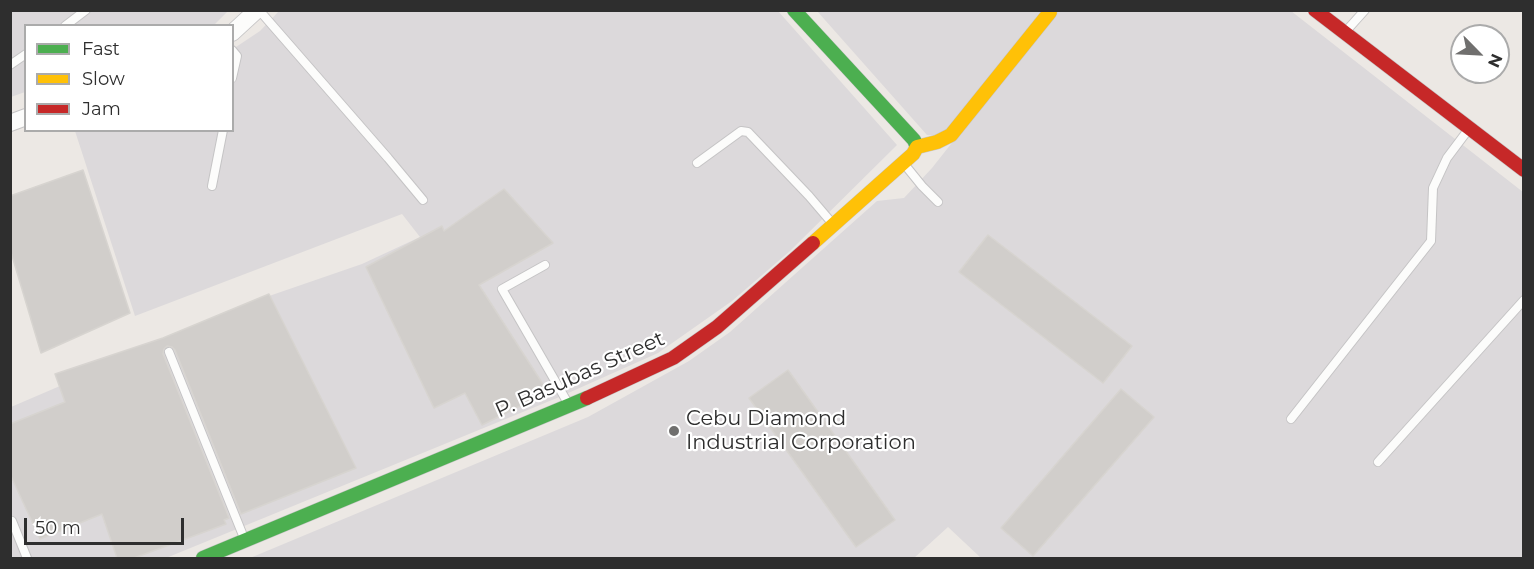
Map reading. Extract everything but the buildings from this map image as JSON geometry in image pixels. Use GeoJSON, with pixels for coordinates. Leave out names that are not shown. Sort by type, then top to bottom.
{"type":"FeatureCollection","features":[{"type":"Feature","properties":{"kind":"street"},"geometry":{"type":"LineString","coordinates":[[234,31],[258,10]]}},
{"type":"Feature","properties":{"kind":"street"},"geometry":{"type":"LineString","coordinates":[[1315,10],[1524,170]]}},
{"type":"Feature","properties":{"kind":"street"},"geometry":{"type":"LineString","coordinates":[[797,11],[914,140],[917,147],[937,142],[951,135],[1050,12]]}},
{"type":"Feature","properties":{"kind":"street","name":"P. Basubas Street"},"geometry":{"type":"LineString","coordinates":[[203,558],[569,406],[673,358],[717,327],[749,300],[913,154],[917,147]]}},
{"type":"Feature","properties":{"kind":"lane"},"geometry":{"type":"LineString","coordinates":[[68,24],[86,10]]}},
{"type":"Feature","properties":{"kind":"lane"},"geometry":{"type":"LineString","coordinates":[[258,10],[423,200]]}},
{"type":"Feature","properties":{"kind":"lane"},"geometry":{"type":"LineString","coordinates":[[1344,33],[1365,10]]}},
{"type":"Feature","properties":{"kind":"lane"},"geometry":{"type":"LineString","coordinates":[[234,52],[237,56],[234,69]]}},
{"type":"Feature","properties":{"kind":"lane"},"geometry":{"type":"LineString","coordinates":[[10,65],[24,55]]}},
{"type":"Feature","properties":{"kind":"lane"},"geometry":{"type":"LineString","coordinates":[[1292,419],[1431,241],[1433,188],[1447,158],[1469,129]]}},
{"type":"Feature","properties":{"kind":"lane"},"geometry":{"type":"LineString","coordinates":[[697,163],[741,131],[748,132],[809,195],[833,224]]}},
{"type":"Feature","properties":{"kind":"lane"},"geometry":{"type":"LineString","coordinates":[[212,186],[223,132]]}},
{"type":"Feature","properties":{"kind":"lane"},"geometry":{"type":"LineString","coordinates":[[903,162],[938,202]]}},
{"type":"Feature","properties":{"kind":"lane"},"geometry":{"type":"LineString","coordinates":[[545,265],[502,289],[569,406]]}},
{"type":"Feature","properties":{"kind":"lane"},"geometry":{"type":"LineString","coordinates":[[1378,462],[1524,300]]}},
{"type":"Feature","properties":{"kind":"lane"},"geometry":{"type":"LineString","coordinates":[[169,352],[245,541]]}},
{"type":"Feature","properties":{"kind":"lane"},"geometry":{"type":"LineString","coordinates":[[12,521],[27,558]]}},
{"type":"Feature","properties":{"kind":"shaded area"},"geometry":{"type":"Polygon","coordinates":[[[10,11],[228,11],[215,24],[24,24],[24,92],[11,97],[10,11]]]}},
{"type":"Feature","properties":{"kind":"shaded area"},"geometry":{"type":"Polygon","coordinates":[[[279,11],[778,11],[897,145],[790,251],[732,301],[658,353],[557,398],[166,558],[11,558],[11,407],[272,295],[362,264],[420,237],[402,214],[135,316],[75,132],[234,132],[234,48],[260,31],[279,11]]]}},
{"type":"Feature","properties":{"kind":"shaded area"},"geometry":{"type":"Polygon","coordinates":[[[817,11],[1046,11],[945,136],[927,135],[817,11]]]}},
{"type":"Feature","properties":{"kind":"shaded area"},"geometry":{"type":"Polygon","coordinates":[[[1056,11],[1291,11],[1523,192],[1523,558],[981,558],[948,527],[914,558],[250,558],[588,417],[689,361],[730,332],[877,201],[904,198],[932,168],[1056,11]]]}},
{"type":"Feature","properties":{"kind":"traffic: fast"},"geometry":{"type":"LineString","coordinates":[[794,10],[914,140],[917,147]]}},
{"type":"Feature","properties":{"kind":"traffic: fast"},"geometry":{"type":"LineString","coordinates":[[203,558],[587,398]]}},
{"type":"Feature","properties":{"kind":"traffic: slow"},"geometry":{"type":"LineString","coordinates":[[917,147],[937,142],[951,135],[1050,12]]}},
{"type":"Feature","properties":{"kind":"traffic: slow"},"geometry":{"type":"LineString","coordinates":[[813,243],[913,154],[917,147]]}},
{"type":"Feature","properties":{"kind":"traffic: jam"},"geometry":{"type":"LineString","coordinates":[[1315,10],[1524,170]]}},
{"type":"Feature","properties":{"kind":"traffic: jam"},"geometry":{"type":"LineString","coordinates":[[587,398],[673,358],[717,327],[813,243]]}},
{"type":"Feature","properties":{"kind":"place","name":"Cebu Diamond Industrial Corporation"},"geometry":{"type":"Point","coordinates":[674,431]}}]}
